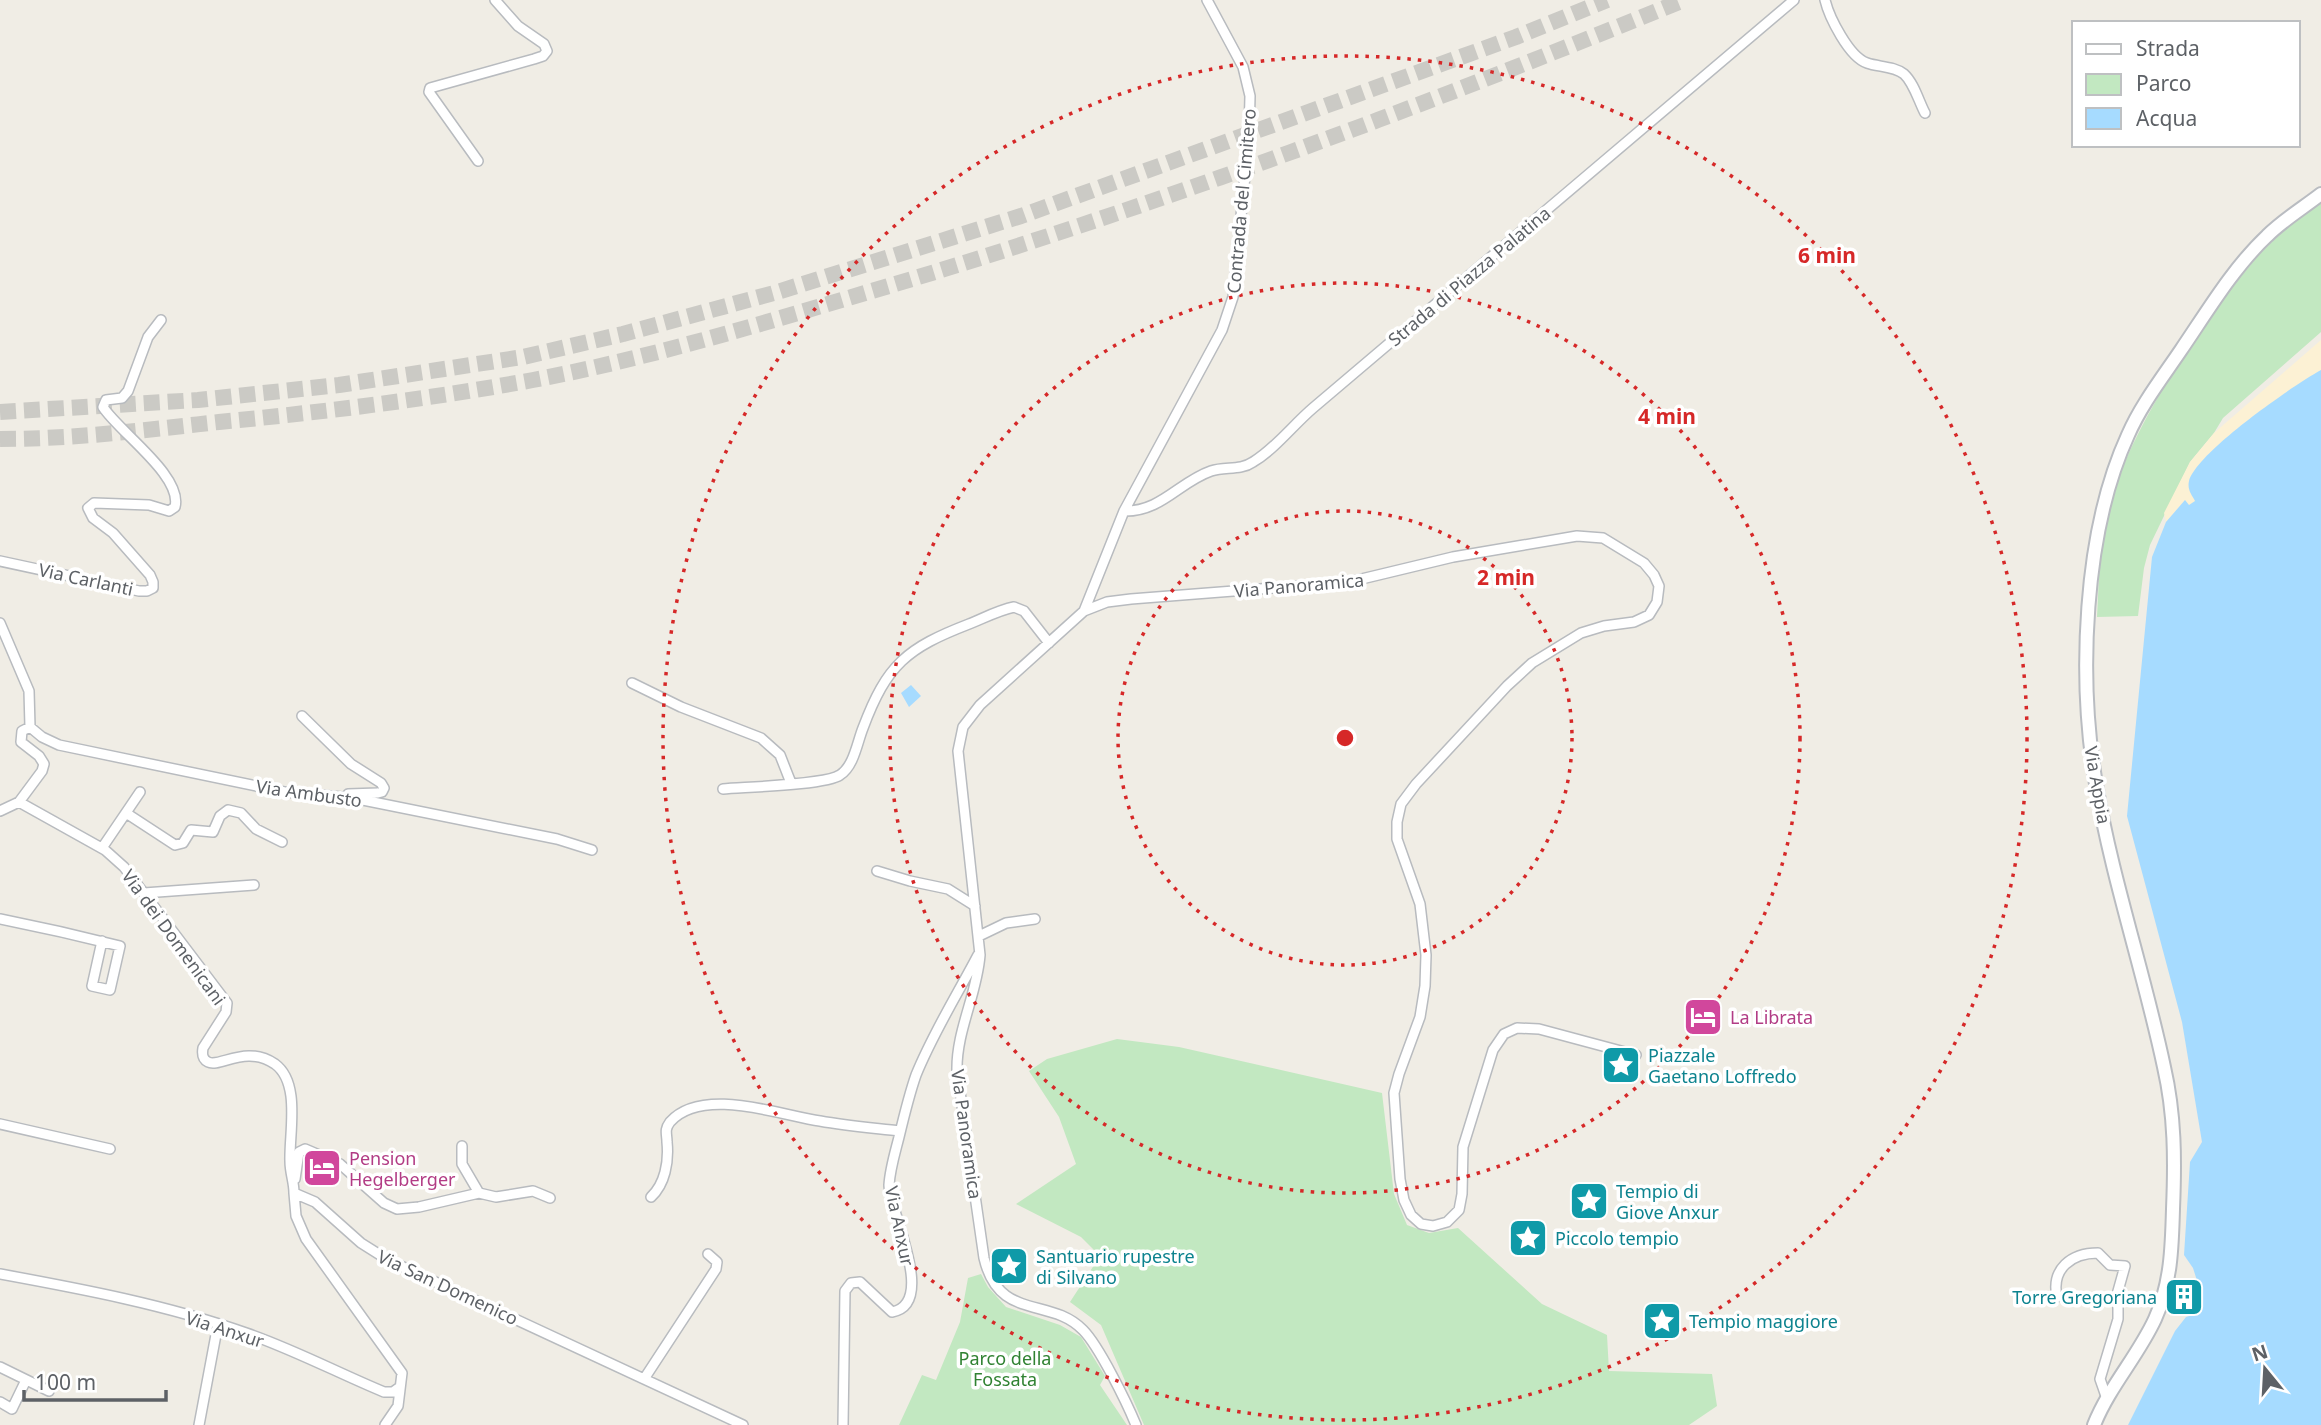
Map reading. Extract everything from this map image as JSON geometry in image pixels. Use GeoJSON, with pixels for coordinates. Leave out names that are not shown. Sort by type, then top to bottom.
{"type":"FeatureCollection","features":[{"type":"Feature","properties":{"kind":"main road","name":"Via Appia"},"geometry":{"type":"LineString","coordinates":[[2094,1425],[2149,1329],[2166,1287],[2171,1255],[2175,1149],[2168,1081],[2101,811],[2093,762],[2088,648],[2090,592],[2098,531],[2106,494],[2119,456],[2132,426],[2152,393],[2205,314],[2253,250],[2283,222],[2321,194]]}},
{"type":"Feature","properties":{"kind":"street"},"geometry":{"type":"LineString","coordinates":[[478,161],[436,105],[430,95],[430,88],[534,60],[547,51],[544,44],[518,26],[495,0]]}},
{"type":"Feature","properties":{"kind":"street","name":"Contrada del Cimitero"},"geometry":{"type":"LineString","coordinates":[[1084,611],[1125,511],[1231,309],[1250,120],[1249,89],[1240,61],[1207,0]]}},
{"type":"Feature","properties":{"kind":"street","name":"Strada di Piazza Palatina"},"geometry":{"type":"LineString","coordinates":[[1125,511],[1142,510],[1156,505],[1208,472],[1243,467],[1256,461],[1303,416],[1794,0]]}},
{"type":"Feature","properties":{"kind":"street"},"geometry":{"type":"LineString","coordinates":[[1825,0],[1831,18],[1853,53],[1866,63],[1903,74],[1924,114]]}},
{"type":"Feature","properties":{"kind":"street","name":"Via Carlanti"},"geometry":{"type":"LineString","coordinates":[[0,561],[139,591],[153,588],[150,575],[113,533],[93,518],[88,508],[94,503],[149,505],[169,511],[175,508],[175,492],[165,476],[103,407],[106,400],[121,398],[128,391],[148,337],[161,320]]}},
{"type":"Feature","properties":{"kind":"street","name":"Via Panoramica"},"geometry":{"type":"LineString","coordinates":[[1136,1425],[1084,1331],[1061,1316],[1017,1303],[998,1287],[987,1270],[957,1072],[960,1040],[975,986],[980,951],[959,767],[961,733],[974,710],[1084,611],[1118,600],[1364,580],[1447,558],[1572,536],[1602,538],[1640,559],[1654,575],[1659,586],[1657,602],[1649,615],[1634,622],[1604,626],[1581,633],[1532,663],[1507,686],[1416,784],[1401,804],[1397,839],[1420,904],[1426,955],[1420,1017],[1394,1093],[1398,1167],[1409,1212],[1417,1222],[1433,1226],[1447,1222],[1459,1210],[1463,1147],[1493,1050],[1504,1034],[1517,1028],[1539,1028],[1636,1055]]}},
{"type":"Feature","properties":{"kind":"street"},"geometry":{"type":"LineString","coordinates":[[723,789],[830,780],[844,771],[851,761],[880,688],[901,662],[924,642],[1014,607],[1024,611],[1049,643]]}},
{"type":"Feature","properties":{"kind":"street"},"geometry":{"type":"LineString","coordinates":[[0,624],[29,691],[30,727],[22,731],[21,742],[41,758],[44,766],[19,802],[0,811]]}},
{"type":"Feature","properties":{"kind":"street"},"geometry":{"type":"LineString","coordinates":[[632,683],[690,711],[761,738],[780,755],[791,783]]}},
{"type":"Feature","properties":{"kind":"street"},"geometry":{"type":"LineString","coordinates":[[302,716],[345,759],[381,783],[384,788],[378,793],[339,796]]}},
{"type":"Feature","properties":{"kind":"street","name":"Via Ambusto"},"geometry":{"type":"LineString","coordinates":[[30,727],[44,739],[59,745],[285,792],[339,796],[557,839],[592,850]]}},
{"type":"Feature","properties":{"kind":"street"},"geometry":{"type":"LineString","coordinates":[[102,848],[140,793]]}},
{"type":"Feature","properties":{"kind":"street","name":"Via dei Domenicani"},"geometry":{"type":"LineString","coordinates":[[19,802],[102,848],[117,860],[227,1003],[226,1012],[203,1048],[203,1058],[212,1063],[236,1056],[259,1057],[273,1063],[285,1074],[291,1096],[290,1168],[294,1189]]}},
{"type":"Feature","properties":{"kind":"street"},"geometry":{"type":"LineString","coordinates":[[126,813],[175,845],[183,843],[191,831],[213,832],[220,816],[228,810],[243,814],[256,829],[282,842]]}},
{"type":"Feature","properties":{"kind":"street"},"geometry":{"type":"LineString","coordinates":[[877,871],[948,888],[975,906]]}},
{"type":"Feature","properties":{"kind":"street"},"geometry":{"type":"LineString","coordinates":[[144,893],[254,886]]}},
{"type":"Feature","properties":{"kind":"street"},"geometry":{"type":"LineString","coordinates":[[0,919],[102,941],[120,946],[110,990],[92,986],[102,941]]}},
{"type":"Feature","properties":{"kind":"street"},"geometry":{"type":"LineString","coordinates":[[979,936],[1006,923],[1035,919]]}},
{"type":"Feature","properties":{"kind":"street","name":"Via Anxur"},"geometry":{"type":"LineString","coordinates":[[843,1425],[845,1289],[851,1283],[860,1282],[892,1312],[904,1308],[910,1298],[906,1245],[890,1192],[890,1173],[911,1092],[923,1060],[980,951]]}},
{"type":"Feature","properties":{"kind":"street"},"geometry":{"type":"LineString","coordinates":[[651,1197],[662,1185],[664,1177],[666,1127],[678,1115],[694,1108],[746,1106],[814,1121],[900,1131]]}},
{"type":"Feature","properties":{"kind":"street"},"geometry":{"type":"LineString","coordinates":[[0,1124],[110,1149]]}},
{"type":"Feature","properties":{"kind":"street"},"geometry":{"type":"LineString","coordinates":[[462,1146],[464,1167],[479,1193]]}},
{"type":"Feature","properties":{"kind":"street"},"geometry":{"type":"LineString","coordinates":[[385,1425],[398,1406],[403,1378],[400,1369],[306,1239],[296,1216],[294,1189],[298,1154],[305,1149],[340,1164],[393,1208],[419,1208],[479,1193],[496,1197],[533,1191],[550,1198]]}},
{"type":"Feature","properties":{"kind":"street","name":"Via San Domenico"},"geometry":{"type":"LineString","coordinates":[[294,1189],[315,1202],[361,1243],[388,1260],[743,1425]]}},
{"type":"Feature","properties":{"kind":"street"},"geometry":{"type":"LineString","coordinates":[[2057,1297],[2056,1280],[2062,1266],[2071,1259],[2098,1253],[2107,1264],[2125,1266],[2118,1291],[2118,1319],[2100,1379],[2107,1399]]}},
{"type":"Feature","properties":{"kind":"street"},"geometry":{"type":"LineString","coordinates":[[644,1379],[716,1269],[717,1262],[708,1254]]}},
{"type":"Feature","properties":{"kind":"street","name":"Via Anxur"},"geometry":{"type":"LineString","coordinates":[[0,1274],[103,1295],[218,1324],[261,1339],[384,1392],[393,1392],[400,1387]]}},
{"type":"Feature","properties":{"kind":"street"},"geometry":{"type":"LineString","coordinates":[[199,1425],[218,1324]]}},
{"type":"Feature","properties":{"kind":"street"},"geometry":{"type":"LineString","coordinates":[[0,1367],[49,1391]]}},
{"type":"Feature","properties":{"kind":"street"},"geometry":{"type":"LineString","coordinates":[[0,1402],[12,1409],[26,1380]]}},
{"type":"Feature","properties":{"kind":"green space"},"geometry":{"type":"Polygon","coordinates":[[[2321,201],[2321,332],[2223,418],[2190,462],[2150,545],[2138,616],[2097,617],[2101,551],[2107,512],[2118,479],[2150,411],[2191,345],[2235,284],[2257,257],[2321,201]]]}},
{"type":"Feature","properties":{"kind":"green space"},"geometry":{"type":"Polygon","coordinates":[[[1117,1039],[1179,1047],[1382,1093],[1394,1194],[1407,1225],[1429,1233],[1458,1228],[1542,1304],[1607,1335],[1609,1371],[1712,1374],[1717,1406],[1689,1425],[1144,1425],[1101,1325],[1070,1302],[1100,1256],[1081,1237],[1016,1204],[1076,1164],[1059,1117],[1029,1071],[1047,1059],[1117,1039]]]}},
{"type":"Feature","properties":{"kind":"green space","name":"Parco della Fossata"},"geometry":{"type":"Polygon","coordinates":[[[981,1274],[988,1287],[1006,1307],[1060,1325],[1081,1337],[1105,1376],[1100,1385],[1127,1425],[899,1425],[922,1375],[936,1380],[960,1322],[968,1278],[981,1274]]]}},
{"type":"Feature","properties":{"kind":"sand"},"geometry":{"type":"Polygon","coordinates":[[[2321,340],[2321,370],[2256,415],[2206,456],[2196,501],[2189,506],[2185,500],[2166,522],[2164,513],[2190,462],[2214,433],[2321,340]]]}},
{"type":"Feature","properties":{"kind":"water"},"geometry":{"type":"Polygon","coordinates":[[[2321,370],[2321,1425],[2128,1425],[2175,1331],[2186,1317],[2202,1312],[2200,1290],[2193,1268],[2184,1255],[2190,1162],[2202,1142],[2182,1022],[2127,816],[2152,557],[2166,522],[2185,500],[2189,505],[2195,501],[2189,490],[2189,481],[2209,454],[2247,421],[2321,370]]]}},
{"type":"Feature","properties":{"kind":"water"},"geometry":{"type":"Polygon","coordinates":[[[911,685],[921,696],[909,707],[901,693],[911,685]]]}},
{"type":"Feature","properties":{"kind":"tunnel"},"geometry":{"type":"LineString","coordinates":[[0,412],[198,400],[339,385],[523,357],[623,334],[774,293],[1021,216],[1516,37],[1607,0]]}},
{"type":"Feature","properties":{"kind":"tunnel"},"geometry":{"type":"LineString","coordinates":[[0,439],[110,433],[376,404],[533,380],[665,350],[796,314],[1085,224],[1386,117],[1684,0]]}},
{"type":"Feature","properties":{"kind":"place","name":"La Librata"},"geometry":{"type":"Point","coordinates":[1703,1017]}},
{"type":"Feature","properties":{"kind":"place","name":"Piazzale Gaetano Loffredo"},"geometry":{"type":"Point","coordinates":[1621,1065]}},
{"type":"Feature","properties":{"kind":"place","name":"Pension Hegelberger"},"geometry":{"type":"Point","coordinates":[322,1168]}},
{"type":"Feature","properties":{"kind":"place","name":"Tempio di Giove Anxur"},"geometry":{"type":"Point","coordinates":[1589,1201]}},
{"type":"Feature","properties":{"kind":"place","name":"Piccolo tempio"},"geometry":{"type":"Point","coordinates":[1528,1238]}},
{"type":"Feature","properties":{"kind":"place","name":"Santuario rupestre di Silvano"},"geometry":{"type":"Point","coordinates":[1009,1266]}},
{"type":"Feature","properties":{"kind":"place","name":"Torre Gregoriana"},"geometry":{"type":"Point","coordinates":[2184,1297]}},
{"type":"Feature","properties":{"kind":"place","name":"Tempio maggiore"},"geometry":{"type":"Point","coordinates":[1662,1321]}}]}
